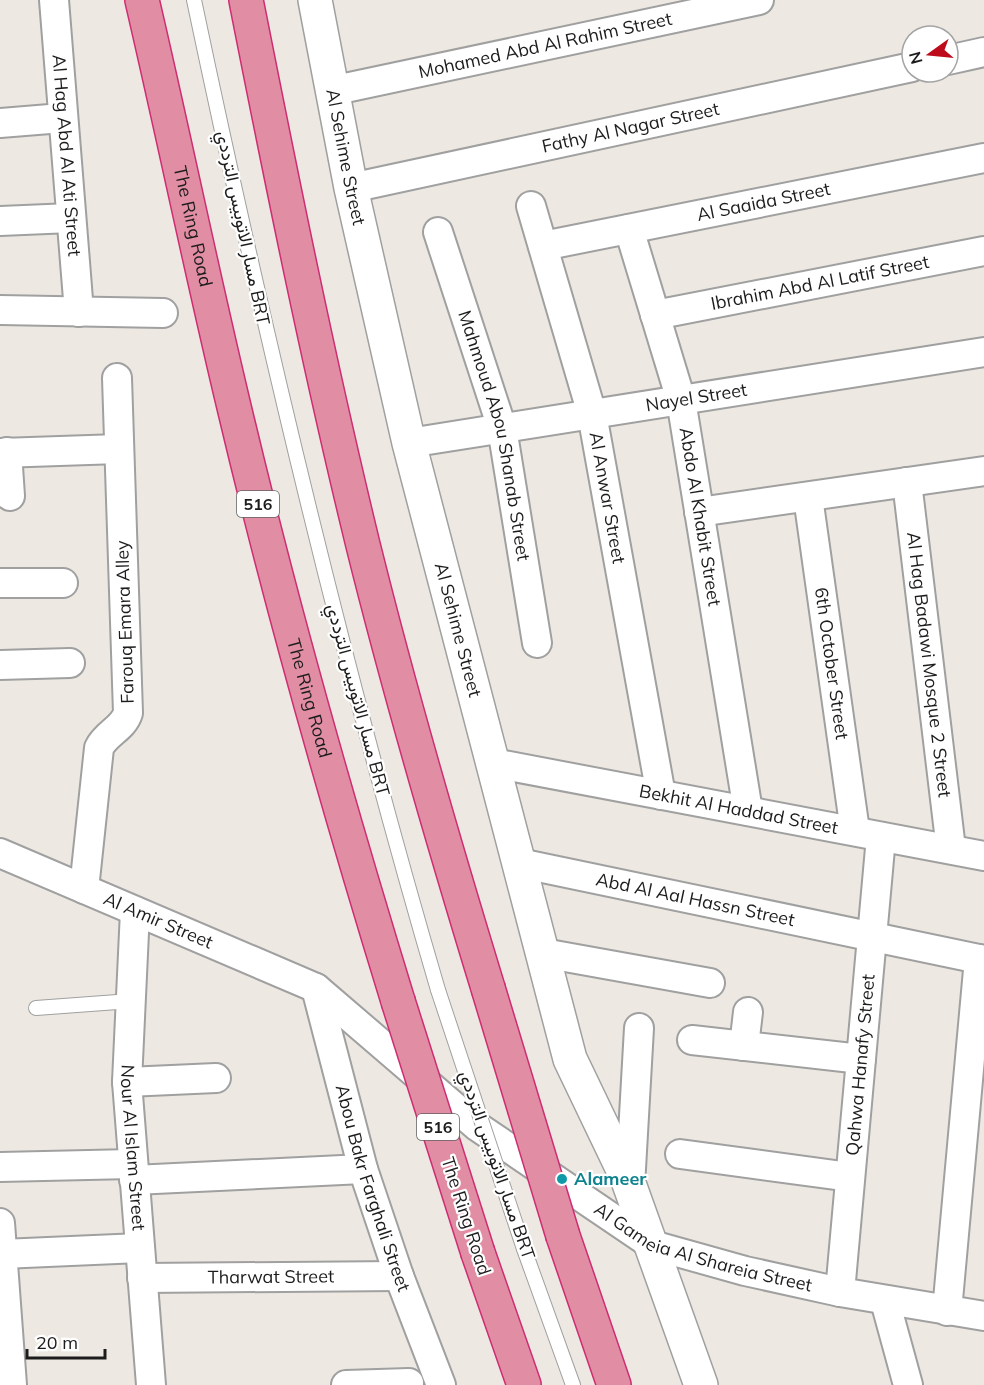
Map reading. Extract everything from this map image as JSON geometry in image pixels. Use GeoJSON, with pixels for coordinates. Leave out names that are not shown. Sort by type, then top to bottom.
{"type":"FeatureCollection","features":[{"type":"Feature","properties":{"kind":"highway","name":"The Ring Road"},"geometry":{"type":"LineString","coordinates":[[142,0],[203,274],[272,560],[353,855],[478,1253],[524,1385]]}},
{"type":"Feature","properties":{"kind":"highway"},"geometry":{"type":"LineString","coordinates":[[246,0],[328,395],[363,545],[443,841],[563,1236],[614,1385]]}},
{"type":"Feature","properties":{"kind":"street","name":"Al Hag Abd Al Ati Street"},"geometry":{"type":"LineString","coordinates":[[54,0],[79,312]]}},
{"type":"Feature","properties":{"kind":"street","name":"Al Sehime Street"},"geometry":{"type":"LineString","coordinates":[[315,0],[351,188],[410,443],[570,1059],[630,1186],[701,1385]]}},
{"type":"Feature","properties":{"kind":"street","name":"Mohamed Abd Al Rahim Street"},"geometry":{"type":"LineString","coordinates":[[331,91],[759,0]]}},
{"type":"Feature","properties":{"kind":"street"},"geometry":{"type":"LineString","coordinates":[[960,57],[984,52]]}},
{"type":"Feature","properties":{"kind":"street","name":"Fathy Al Nagar Street"},"geometry":{"type":"LineString","coordinates":[[351,188],[900,71]]}},
{"type":"Feature","properties":{"kind":"street"},"geometry":{"type":"LineString","coordinates":[[0,123],[62,118]]}},
{"type":"Feature","properties":{"kind":"street","name":"Al Saaida Street"},"geometry":{"type":"LineString","coordinates":[[543,246],[984,158]]}},
{"type":"Feature","properties":{"kind":"street","name":"Al Anwar Street"},"geometry":{"type":"LineString","coordinates":[[531,206],[592,414],[662,795]]}},
{"type":"Feature","properties":{"kind":"street"},"geometry":{"type":"LineString","coordinates":[[0,221],[71,218]]}},
{"type":"Feature","properties":{"kind":"street","name":"Abdo Al Khabit Street"},"geometry":{"type":"LineString","coordinates":[[629,229],[681,400],[748,811]]}},
{"type":"Feature","properties":{"kind":"street","name":"Mahmoud Abou Shanab Street"},"geometry":{"type":"LineString","coordinates":[[438,232],[502,428],[537,643]]}},
{"type":"Feature","properties":{"kind":"street","name":"Ibrahim Abd Al Latif Street"},"geometry":{"type":"LineString","coordinates":[[655,315],[984,251]]}},
{"type":"Feature","properties":{"kind":"street"},"geometry":{"type":"LineString","coordinates":[[0,310],[162,313]]}},
{"type":"Feature","properties":{"kind":"street","name":"Nayel Street"},"geometry":{"type":"LineString","coordinates":[[410,443],[984,351]]}},
{"type":"Feature","properties":{"kind":"street","name":"Farouq Emara Alley"},"geometry":{"type":"LineString","coordinates":[[84,889],[99,748],[107,736],[120,728],[128,713],[117,378]]}},
{"type":"Feature","properties":{"kind":"street"},"geometry":{"type":"LineString","coordinates":[[10,496],[3,452],[119,449]]}},
{"type":"Feature","properties":{"kind":"street"},"geometry":{"type":"LineString","coordinates":[[699,512],[984,471]]}},
{"type":"Feature","properties":{"kind":"street","name":"Al Hag Badawi Mosque 2 Street"},"geometry":{"type":"LineString","coordinates":[[907,482],[951,849]]}},
{"type":"Feature","properties":{"kind":"street","name":"6th October Street"},"geometry":{"type":"LineString","coordinates":[[808,496],[868,834]]}},
{"type":"Feature","properties":{"kind":"street"},"geometry":{"type":"LineString","coordinates":[[0,584],[63,583]]}},
{"type":"Feature","properties":{"kind":"street"},"geometry":{"type":"LineString","coordinates":[[0,665],[70,663]]}},
{"type":"Feature","properties":{"kind":"street","name":"Bekhit Al Haddad Street"},"geometry":{"type":"LineString","coordinates":[[493,763],[984,856]]}},
{"type":"Feature","properties":{"kind":"street","name":"Qahwa Hanafy Street"},"geometry":{"type":"LineString","coordinates":[[840,1292],[872,937],[868,834]]}},
{"type":"Feature","properties":{"kind":"street","name":"Al Amir Street"},"geometry":{"type":"LineString","coordinates":[[0,853],[316,988]]}},
{"type":"Feature","properties":{"kind":"street","name":"Abd Al Aal Hassn Street"},"geometry":{"type":"LineString","coordinates":[[519,863],[982,959]]}},
{"type":"Feature","properties":{"kind":"street","name":"Nour Al Islam Street"},"geometry":{"type":"LineString","coordinates":[[135,911],[128,1082],[133,1172],[151,1385]]}},
{"type":"Feature","properties":{"kind":"street"},"geometry":{"type":"LineString","coordinates":[[543,953],[710,982]]}},
{"type":"Feature","properties":{"kind":"street"},"geometry":{"type":"LineString","coordinates":[[947,1311],[982,959]]}},
{"type":"Feature","properties":{"kind":"street","name":"Abou Bakr Farghali Street"},"geometry":{"type":"LineString","coordinates":[[316,988],[363,1169],[399,1276],[441,1385]]}},
{"type":"Feature","properties":{"kind":"street","name":"Al Gameia Al Shareia Street"},"geometry":{"type":"LineString","coordinates":[[316,988],[478,1127],[652,1245],[745,1271],[840,1292],[984,1316]]}},
{"type":"Feature","properties":{"kind":"street"},"geometry":{"type":"LineString","coordinates":[[744,1046],[748,1012]]}},
{"type":"Feature","properties":{"kind":"street"},"geometry":{"type":"LineString","coordinates":[[630,1186],[639,1028]]}},
{"type":"Feature","properties":{"kind":"street"},"geometry":{"type":"LineString","coordinates":[[692,1040],[861,1059]]}},
{"type":"Feature","properties":{"kind":"street"},"geometry":{"type":"LineString","coordinates":[[128,1082],[216,1078]]}},
{"type":"Feature","properties":{"kind":"street"},"geometry":{"type":"LineString","coordinates":[[680,1154],[850,1177]]}},
{"type":"Feature","properties":{"kind":"street"},"geometry":{"type":"LineString","coordinates":[[0,1167],[133,1172],[363,1169]]}},
{"type":"Feature","properties":{"kind":"street"},"geometry":{"type":"LineString","coordinates":[[0,1223],[3,1305],[12,1385]]}},
{"type":"Feature","properties":{"kind":"street"},"geometry":{"type":"LineString","coordinates":[[2,1254],[140,1248]]}},
{"type":"Feature","properties":{"kind":"street","name":"Tharwat Street"},"geometry":{"type":"LineString","coordinates":[[142,1278],[399,1276]]}},
{"type":"Feature","properties":{"kind":"street"},"geometry":{"type":"LineString","coordinates":[[885,1301],[908,1385]]}},
{"type":"Feature","properties":{"kind":"street"},"geometry":{"type":"LineString","coordinates":[[346,1385],[409,1384],[421,1332]]}},
{"type":"Feature","properties":{"kind":"lane","name":"مسار الاتوبيس الترددي BRT"},"geometry":{"type":"LineString","coordinates":[[194,0],[247,254],[340,638],[438,990],[573,1385]]}},
{"type":"Feature","properties":{"kind":"lane"},"geometry":{"type":"LineString","coordinates":[[36,1008],[131,1001]]}},
{"type":"Feature","properties":{"kind":"place","name":"Alameer"},"geometry":{"type":"Point","coordinates":[562,1179]}}]}
